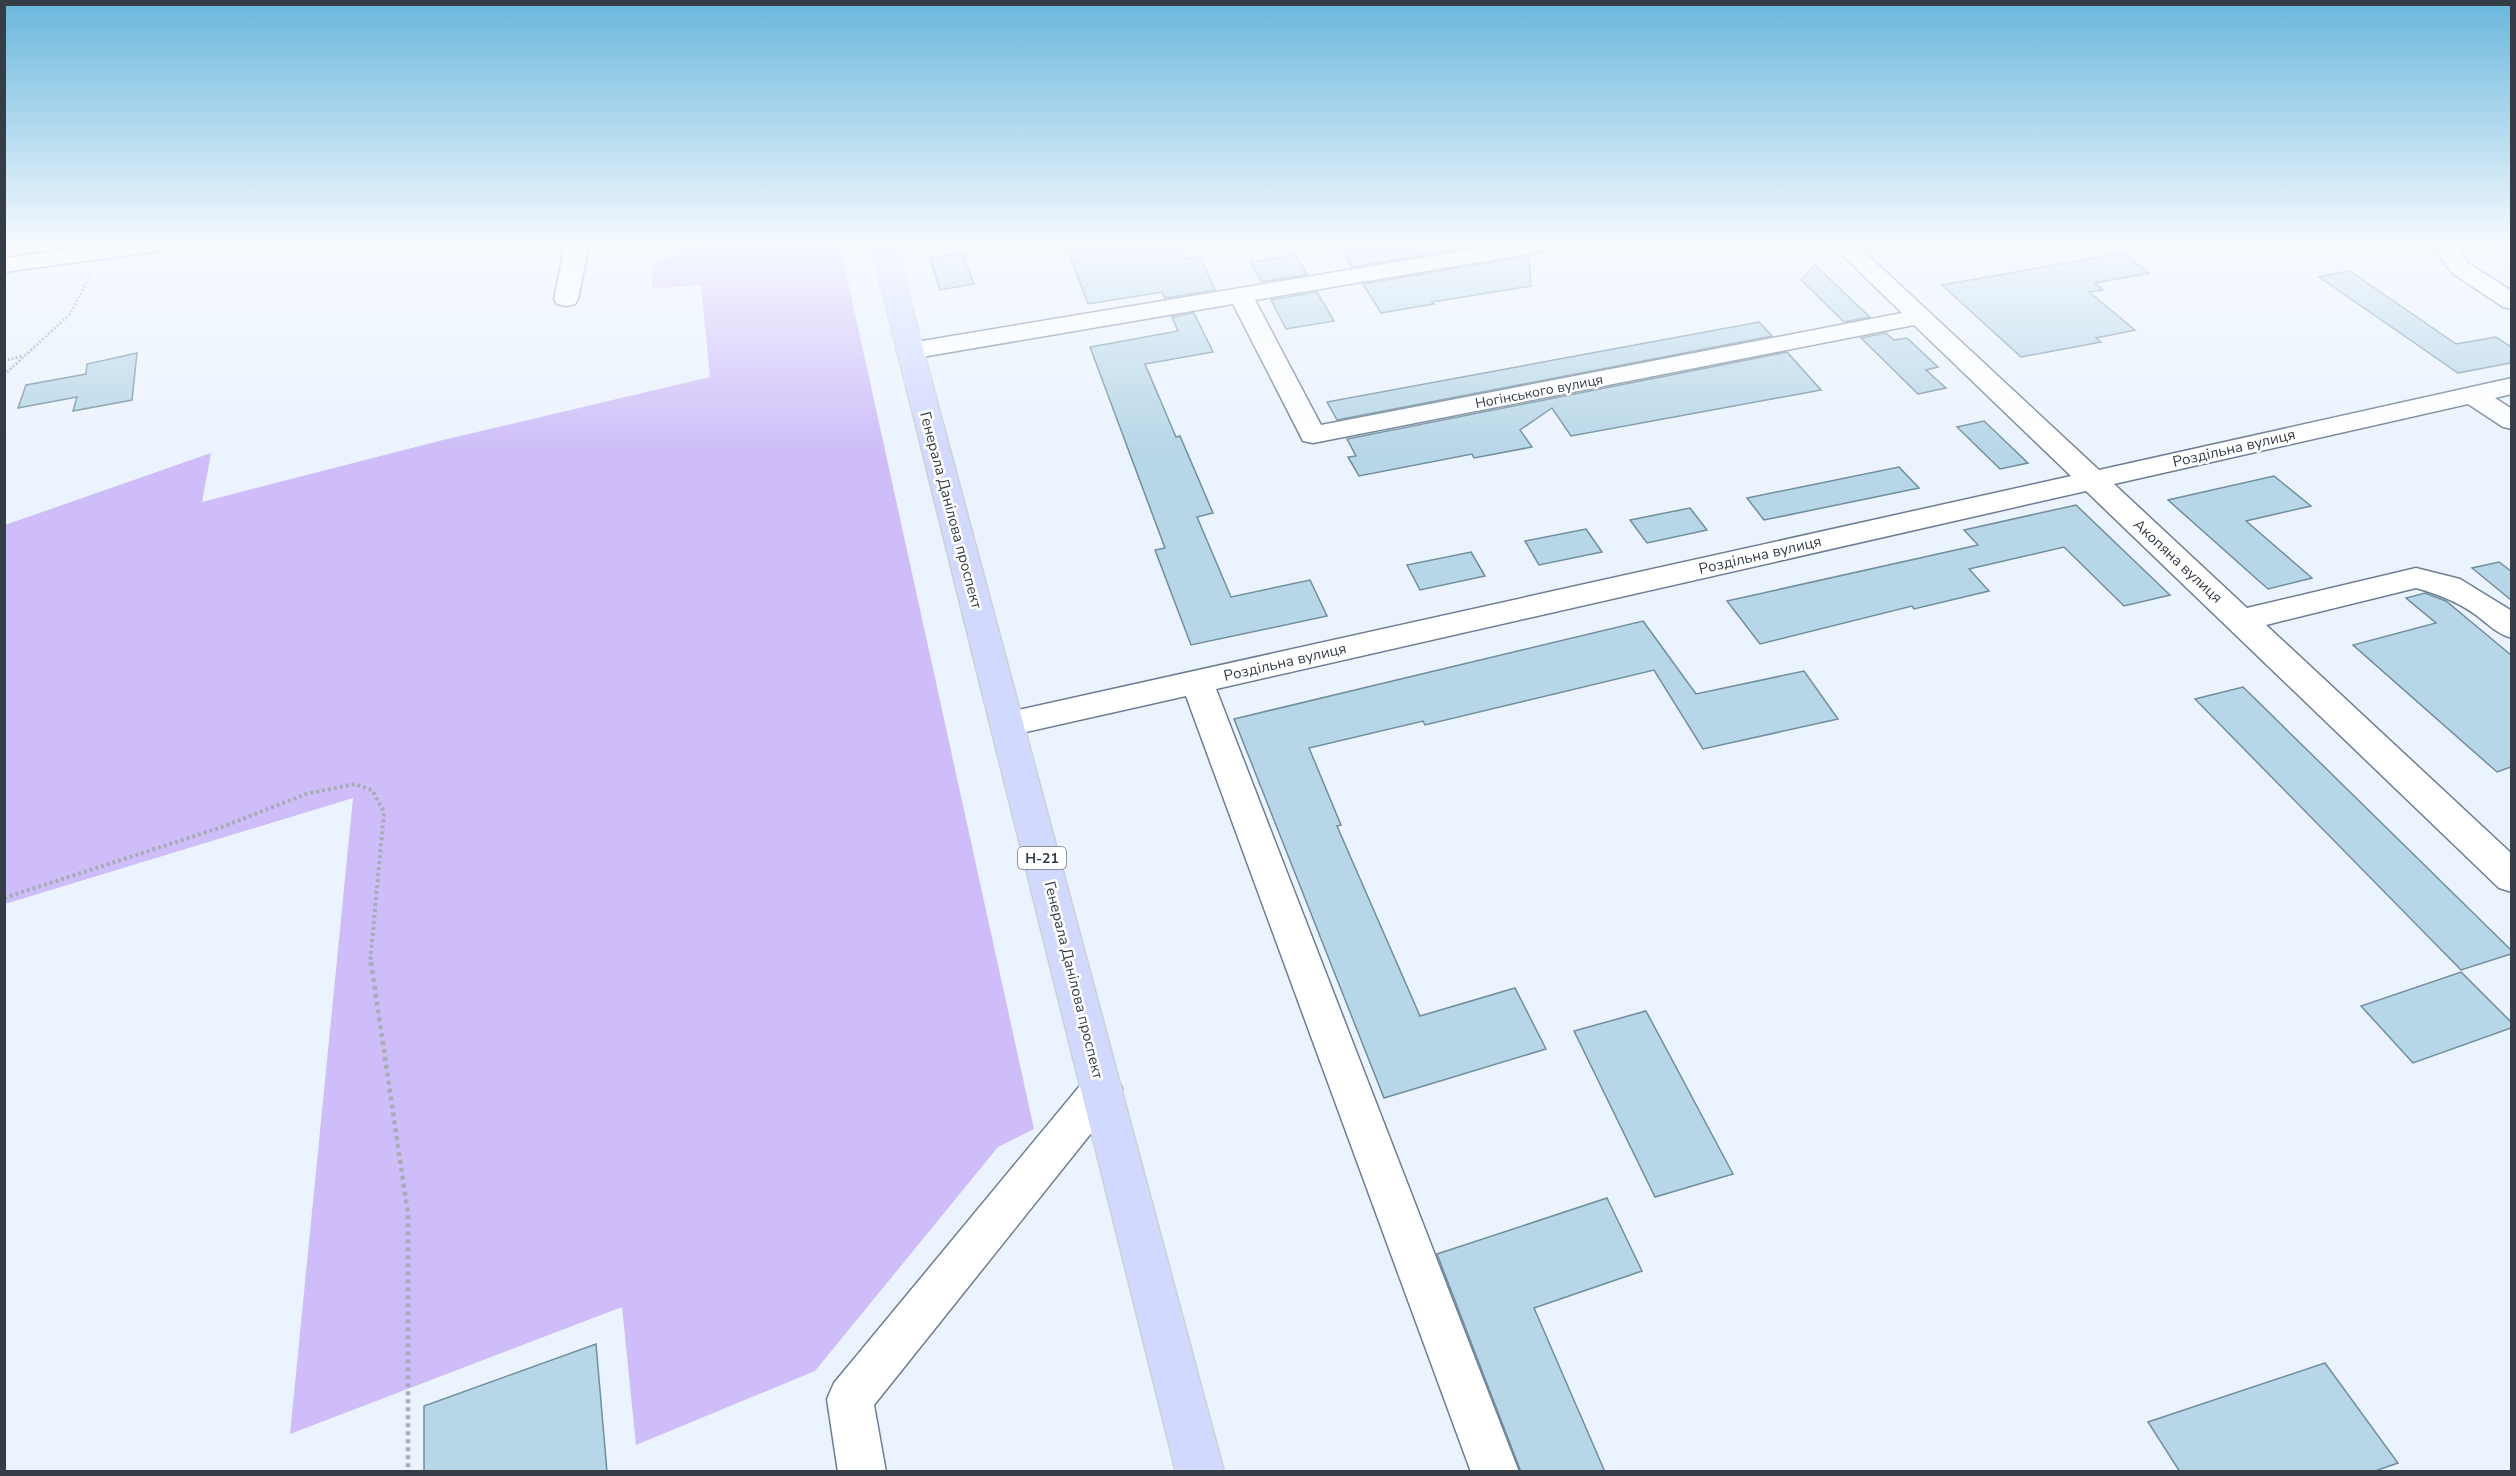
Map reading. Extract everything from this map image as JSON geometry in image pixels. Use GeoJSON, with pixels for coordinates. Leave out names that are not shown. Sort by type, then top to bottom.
{"type":"FeatureCollection","features":[{"type":"Feature","properties":{"kind":"main road","name":"Генерала Данілова проспект"},"geometry":{"type":"LineString","coordinates":[[901,314],[1200,1472]]}},
{"type":"Feature","properties":{"kind":"street"},"geometry":{"type":"LineString","coordinates":[[910,351],[1129,314]]}},
{"type":"Feature","properties":{"kind":"street","name":"Ногінського вулиця"},"geometry":{"type":"LineString","coordinates":[[1250,314],[1313,435],[1920,317]]}},
{"type":"Feature","properties":{"kind":"street","name":"Акопяна вулиця"},"geometry":{"type":"LineString","coordinates":[[1917,314],[2511,877]]}},
{"type":"Feature","properties":{"kind":"street","name":"Роздільна вулиця"},"geometry":{"type":"LineString","coordinates":[[1008,724],[2511,386]]}},
{"type":"Feature","properties":{"kind":"street"},"geometry":{"type":"LineString","coordinates":[[2473,395],[2511,421]]}},
{"type":"Feature","properties":{"kind":"street"},"geometry":{"type":"LineString","coordinates":[[2240,621],[2416,578],[2449,586],[2485,606],[2511,627]]}},
{"type":"Feature","properties":{"kind":"street"},"geometry":{"type":"LineString","coordinates":[[1197,682],[1495,1472]]}},
{"type":"Feature","properties":{"kind":"street"},"geometry":{"type":"LineString","coordinates":[[862,1472],[849,1399],[1102,1089]]}},
{"type":"Feature","properties":{"kind":"path"},"geometry":{"type":"LineString","coordinates":[[4,375],[71,314]]}},
{"type":"Feature","properties":{"kind":"path"},"geometry":{"type":"LineString","coordinates":[[4,361],[23,356]]}},
{"type":"Feature","properties":{"kind":"path"},"geometry":{"type":"LineString","coordinates":[[4,898],[222,827],[306,794],[355,784],[372,790],[384,812],[370,969],[408,1215],[408,1472]]}},
{"type":"Feature","properties":{"kind":"shaded area"},"geometry":{"type":"Polygon","coordinates":[[[704,314],[855,314],[1034,1129],[998,1147],[815,1371],[636,1445],[622,1307],[290,1434],[353,798],[5,904],[5,525],[211,453],[202,502],[443,440],[710,377],[704,314]]]}},
{"type":"Feature","properties":{"kind":"building"},"geometry":{"type":"Polygon","coordinates":[[[1194,314],[1213,352],[1145,364],[1176,437],[1180,436],[1213,513],[1197,517],[1231,597],[1310,580],[1327,616],[1191,645],[1155,550],[1165,548],[1090,347],[1178,331],[1172,317],[1194,314]]]}},
{"type":"Feature","properties":{"kind":"building"},"geometry":{"type":"Polygon","coordinates":[[[1278,314],[1330,314],[1334,321],[1286,329],[1278,314]]]}},
{"type":"Feature","properties":{"kind":"building"},"geometry":{"type":"Polygon","coordinates":[[[1836,314],[1867,314],[1870,317],[1844,322],[1836,314]]]}},
{"type":"Feature","properties":{"kind":"building"},"geometry":{"type":"Polygon","coordinates":[[[1974,314],[2115,314],[2135,330],[2096,338],[2101,342],[2021,357],[1974,314]]]}},
{"type":"Feature","properties":{"kind":"building"},"geometry":{"type":"Polygon","coordinates":[[[2372,314],[2412,314],[2456,344],[2496,337],[2511,347],[2511,363],[2458,373],[2372,314]]]}},
{"type":"Feature","properties":{"kind":"building"},"geometry":{"type":"Polygon","coordinates":[[[1759,322],[1772,336],[1337,420],[1327,402],[1759,322]]]}},
{"type":"Feature","properties":{"kind":"building"},"geometry":{"type":"Polygon","coordinates":[[[1886,333],[1894,340],[1907,338],[1938,367],[1926,370],[1946,388],[1918,394],[1861,338],[1886,333]]]}},
{"type":"Feature","properties":{"kind":"building"},"geometry":{"type":"Polygon","coordinates":[[[1787,352],[1821,390],[1571,436],[1552,408],[1520,430],[1532,447],[1474,458],[1472,454],[1359,476],[1348,457],[1356,456],[1347,439],[1787,352]]]}},
{"type":"Feature","properties":{"kind":"building"},"geometry":{"type":"Polygon","coordinates":[[[137,353],[132,400],[73,411],[77,397],[18,408],[26,385],[86,374],[87,364],[137,353]]]}},
{"type":"Feature","properties":{"kind":"building"},"geometry":{"type":"Polygon","coordinates":[[[1984,421],[2028,463],[2000,469],[1957,427],[1984,421]]]}},
{"type":"Feature","properties":{"kind":"building"},"geometry":{"type":"Polygon","coordinates":[[[1899,467],[1919,488],[1764,520],[1747,498],[1899,467]]]}},
{"type":"Feature","properties":{"kind":"building"},"geometry":{"type":"Polygon","coordinates":[[[2274,476],[2311,506],[2246,521],[2312,578],[2268,589],[2168,500],[2274,476]]]}},
{"type":"Feature","properties":{"kind":"building"},"geometry":{"type":"Polygon","coordinates":[[[2076,505],[2170,595],[2124,606],[2064,547],[1969,569],[1989,591],[1914,609],[1912,606],[1760,644],[1727,601],[1978,545],[1964,530],[2076,505]]]}},
{"type":"Feature","properties":{"kind":"building"},"geometry":{"type":"Polygon","coordinates":[[[1690,508],[1707,530],[1647,543],[1630,520],[1690,508]]]}},
{"type":"Feature","properties":{"kind":"building"},"geometry":{"type":"Polygon","coordinates":[[[1586,529],[1602,552],[1539,565],[1525,541],[1586,529]]]}},
{"type":"Feature","properties":{"kind":"building"},"geometry":{"type":"Polygon","coordinates":[[[1471,552],[1485,576],[1420,590],[1407,565],[1471,552]]]}},
{"type":"Feature","properties":{"kind":"building"},"geometry":{"type":"Polygon","coordinates":[[[2499,562],[2511,571],[2511,600],[2472,568],[2499,562]]]}},
{"type":"Feature","properties":{"kind":"building"},"geometry":{"type":"Polygon","coordinates":[[[2425,593],[2446,601],[2511,655],[2511,767],[2497,772],[2353,645],[2436,623],[2406,598],[2425,593]]]}},
{"type":"Feature","properties":{"kind":"building"},"geometry":{"type":"Polygon","coordinates":[[[1643,621],[1696,694],[1804,671],[1838,719],[1703,749],[1654,670],[1425,725],[1423,721],[1309,748],[1341,825],[1337,826],[1420,1016],[1515,988],[1546,1049],[1384,1098],[1234,719],[1643,621]]]}},
{"type":"Feature","properties":{"kind":"building"},"geometry":{"type":"Polygon","coordinates":[[[2243,687],[2511,950],[2511,954],[2461,970],[2195,699],[2243,687]]]}},
{"type":"Feature","properties":{"kind":"building"},"geometry":{"type":"Polygon","coordinates":[[[2461,972],[2511,1022],[2511,1028],[2413,1063],[2361,1006],[2461,972]]]}},
{"type":"Feature","properties":{"kind":"building"},"geometry":{"type":"Polygon","coordinates":[[[1646,1011],[1733,1174],[1655,1197],[1574,1031],[1646,1011]]]}},
{"type":"Feature","properties":{"kind":"building"},"geometry":{"type":"Polygon","coordinates":[[[1607,1198],[1642,1271],[1534,1308],[1605,1472],[1521,1472],[1437,1254],[1607,1198]]]}},
{"type":"Feature","properties":{"kind":"building"},"geometry":{"type":"Polygon","coordinates":[[[596,1344],[607,1472],[424,1472],[424,1406],[596,1344]]]}},
{"type":"Feature","properties":{"kind":"building"},"geometry":{"type":"Polygon","coordinates":[[[2325,1363],[2398,1463],[2372,1472],[2180,1472],[2148,1422],[2325,1363]]]}}]}
